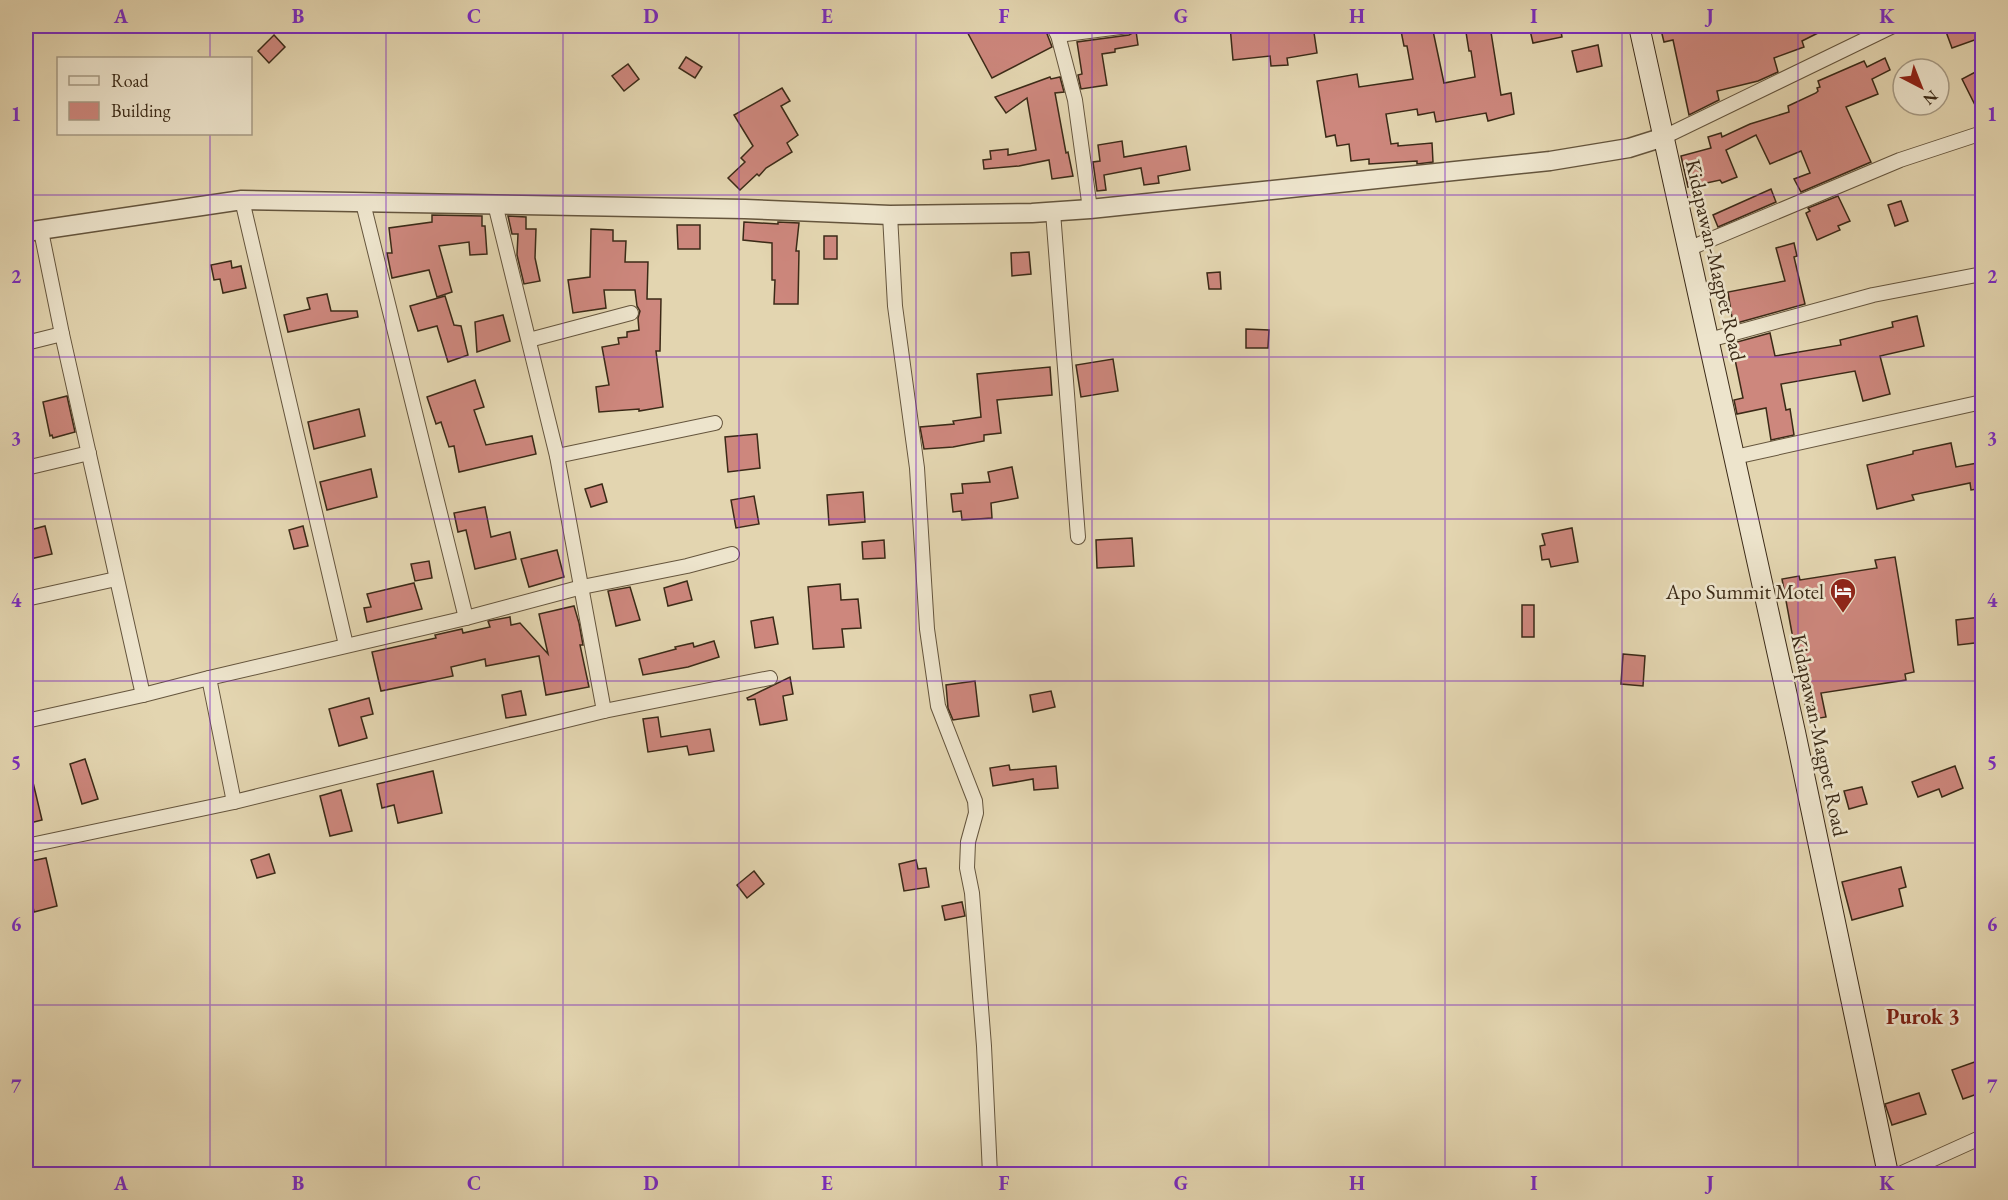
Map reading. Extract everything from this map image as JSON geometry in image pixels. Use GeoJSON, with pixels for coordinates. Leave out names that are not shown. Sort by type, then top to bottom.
{"type":"FeatureCollection","features":[{"type":"Feature","properties":{"kind":"main road","name":"Kidapawan-Magpet Road"},"geometry":{"type":"LineString","coordinates":[[1639,26],[1710,340],[1888,1174]]}},
{"type":"Feature","properties":{"kind":"street"},"geometry":{"type":"LineString","coordinates":[[1090,209],[1075,100],[1055,30],[1128,26]]}},
{"type":"Feature","properties":{"kind":"street"},"geometry":{"type":"LineString","coordinates":[[143,695],[62,334],[33,232],[242,200],[746,209],[890,215],[1053,212],[1550,161],[1629,148],[1664,137],[1893,26]]}},
{"type":"Feature","properties":{"kind":"street"},"geometry":{"type":"LineString","coordinates":[[1688,249],[1900,160],[1983,133]]}},
{"type":"Feature","properties":{"kind":"street"},"geometry":{"type":"LineString","coordinates":[[242,200],[346,645]]}},
{"type":"Feature","properties":{"kind":"street"},"geometry":{"type":"LineString","coordinates":[[363,203],[466,618]]}},
{"type":"Feature","properties":{"kind":"street"},"geometry":{"type":"LineString","coordinates":[[495,204],[557,456],[604,711]]}},
{"type":"Feature","properties":{"kind":"street"},"geometry":{"type":"LineString","coordinates":[[1053,212],[1078,537]]}},
{"type":"Feature","properties":{"kind":"street"},"geometry":{"type":"LineString","coordinates":[[890,215],[895,306],[917,468],[927,630],[938,706],[975,801],[976,813],[968,842],[967,868],[972,893],[984,1046],[990,1174]]}},
{"type":"Feature","properties":{"kind":"street"},"geometry":{"type":"LineString","coordinates":[[1710,340],[1873,295],[1983,274]]}},
{"type":"Feature","properties":{"kind":"street"},"geometry":{"type":"LineString","coordinates":[[529,340],[631,313]]}},
{"type":"Feature","properties":{"kind":"street"},"geometry":{"type":"LineString","coordinates":[[26,343],[62,334]]}},
{"type":"Feature","properties":{"kind":"street"},"geometry":{"type":"LineString","coordinates":[[1735,457],[1983,402]]}},
{"type":"Feature","properties":{"kind":"street"},"geometry":{"type":"LineString","coordinates":[[557,456],[715,423]]}},
{"type":"Feature","properties":{"kind":"street"},"geometry":{"type":"LineString","coordinates":[[26,468],[89,453]]}},
{"type":"Feature","properties":{"kind":"street"},"geometry":{"type":"LineString","coordinates":[[26,721],[466,618],[582,587],[687,566],[732,554]]}},
{"type":"Feature","properties":{"kind":"street"},"geometry":{"type":"LineString","coordinates":[[26,599],[116,579]]}},
{"type":"Feature","properties":{"kind":"street"},"geometry":{"type":"LineString","coordinates":[[209,678],[234,802]]}},
{"type":"Feature","properties":{"kind":"street"},"geometry":{"type":"LineString","coordinates":[[26,846],[234,802],[604,711],[770,678]]}},
{"type":"Feature","properties":{"kind":"street"},"geometry":{"type":"LineString","coordinates":[[1900,1174],[1983,1137]]}},
{"type":"Feature","properties":{"kind":"building"},"geometry":{"type":"Polygon","coordinates":[[[964,26],[1044,26],[1052,47],[992,78],[964,26]]]}},
{"type":"Feature","properties":{"kind":"building"},"geometry":{"type":"Polygon","coordinates":[[[1230,26],[1313,26],[1317,53],[1287,58],[1288,65],[1271,66],[1270,56],[1233,60],[1230,26]]]}},
{"type":"Feature","properties":{"kind":"building"},"geometry":{"type":"Polygon","coordinates":[[[1400,26],[1432,26],[1444,83],[1475,77],[1465,26],[1490,26],[1501,95],[1511,93],[1514,114],[1488,121],[1486,113],[1436,122],[1434,112],[1418,115],[1417,109],[1386,114],[1391,144],[1398,143],[1398,146],[1432,143],[1433,162],[1369,164],[1369,159],[1351,161],[1349,144],[1337,146],[1335,135],[1326,137],[1317,81],[1357,74],[1359,87],[1413,79],[1407,46],[1404,46],[1400,26]]]}},
{"type":"Feature","properties":{"kind":"building"},"geometry":{"type":"Polygon","coordinates":[[[1529,26],[1560,26],[1562,37],[1533,43],[1529,26]]]}},
{"type":"Feature","properties":{"kind":"building"},"geometry":{"type":"Polygon","coordinates":[[[1660,26],[1832,26],[1802,41],[1804,47],[1774,58],[1778,72],[1758,81],[1717,91],[1719,100],[1689,115],[1673,40],[1664,42],[1660,26]]]}},
{"type":"Feature","properties":{"kind":"building"},"geometry":{"type":"Polygon","coordinates":[[[1958,26],[1983,26],[1983,37],[1952,48],[1945,29],[1958,26]]]}},
{"type":"Feature","properties":{"kind":"building"},"geometry":{"type":"Polygon","coordinates":[[[1136,31],[1138,45],[1102,54],[1107,85],[1081,89],[1078,75],[1082,74],[1077,42],[1129,35],[1136,31]]]}},
{"type":"Feature","properties":{"kind":"building"},"geometry":{"type":"Polygon","coordinates":[[[274,35],[285,47],[269,63],[258,51],[274,35]]]}},
{"type":"Feature","properties":{"kind":"building"},"geometry":{"type":"Polygon","coordinates":[[[1598,45],[1602,66],[1577,72],[1572,51],[1598,45]]]}},
{"type":"Feature","properties":{"kind":"building"},"geometry":{"type":"Polygon","coordinates":[[[686,57],[702,67],[695,78],[679,68],[686,57]]]}},
{"type":"Feature","properties":{"kind":"building"},"geometry":{"type":"Polygon","coordinates":[[[1885,58],[1890,70],[1872,79],[1878,94],[1846,107],[1871,162],[1801,192],[1794,179],[1810,173],[1801,151],[1770,164],[1756,135],[1726,150],[1737,177],[1722,183],[1720,180],[1688,187],[1681,156],[1711,148],[1708,137],[1721,133],[1722,137],[1750,124],[1789,112],[1788,106],[1818,91],[1817,88],[1820,87],[1818,81],[1864,61],[1867,67],[1885,58]]]}},
{"type":"Feature","properties":{"kind":"building"},"geometry":{"type":"Polygon","coordinates":[[[628,64],[639,79],[624,91],[612,76],[628,64]]]}},
{"type":"Feature","properties":{"kind":"building"},"geometry":{"type":"Polygon","coordinates":[[[1983,68],[1983,121],[1962,79],[1983,68]]]}},
{"type":"Feature","properties":{"kind":"building"},"geometry":{"type":"Polygon","coordinates":[[[1050,77],[1051,79],[1060,77],[1064,92],[1055,93],[1066,153],[1068,152],[1073,176],[1052,179],[1049,160],[1019,166],[984,169],[983,160],[991,159],[990,151],[1008,149],[1008,155],[1036,150],[1027,98],[1006,113],[995,97],[1050,77]]]}},
{"type":"Feature","properties":{"kind":"building"},"geometry":{"type":"Polygon","coordinates":[[[782,88],[790,101],[781,106],[798,135],[787,143],[792,152],[766,168],[759,176],[757,174],[740,190],[728,178],[745,162],[741,158],[753,146],[734,115],[782,88]]]}},
{"type":"Feature","properties":{"kind":"building"},"geometry":{"type":"Polygon","coordinates":[[[1122,141],[1124,157],[1186,146],[1190,170],[1158,176],[1159,183],[1144,185],[1141,168],[1104,175],[1106,190],[1097,191],[1093,162],[1100,161],[1098,145],[1122,141]]]}},
{"type":"Feature","properties":{"kind":"building"},"geometry":{"type":"Polygon","coordinates":[[[1771,189],[1776,202],[1718,227],[1713,215],[1771,189]]]}},
{"type":"Feature","properties":{"kind":"building"},"geometry":{"type":"Polygon","coordinates":[[[1838,196],[1850,221],[1838,226],[1840,230],[1817,240],[1806,213],[1810,211],[1808,208],[1838,196]]]}},
{"type":"Feature","properties":{"kind":"building"},"geometry":{"type":"Polygon","coordinates":[[[1901,201],[1908,221],[1895,226],[1888,205],[1901,201]]]}},
{"type":"Feature","properties":{"kind":"building"},"geometry":{"type":"Polygon","coordinates":[[[432,215],[482,216],[487,254],[470,255],[469,242],[439,246],[452,292],[437,297],[429,270],[392,278],[387,253],[392,253],[389,228],[432,222],[432,215]]]}},
{"type":"Feature","properties":{"kind":"building"},"geometry":{"type":"Polygon","coordinates":[[[508,216],[526,217],[526,229],[536,229],[535,258],[540,281],[524,284],[517,255],[518,234],[512,234],[508,216]]]}},
{"type":"Feature","properties":{"kind":"building"},"geometry":{"type":"Polygon","coordinates":[[[744,222],[799,223],[796,251],[799,251],[798,304],[774,304],[772,243],[743,240],[744,222]]]}},
{"type":"Feature","properties":{"kind":"building"},"geometry":{"type":"Polygon","coordinates":[[[677,225],[700,225],[700,249],[678,249],[677,225]]]}},
{"type":"Feature","properties":{"kind":"building"},"geometry":{"type":"Polygon","coordinates":[[[591,229],[613,230],[613,241],[626,241],[625,262],[648,262],[647,299],[661,299],[660,351],[656,351],[663,407],[639,411],[639,409],[599,412],[596,387],[609,385],[602,347],[619,344],[618,338],[627,337],[627,332],[639,330],[640,311],[635,290],[604,290],[606,308],[573,313],[568,280],[590,277],[591,229]]]}},
{"type":"Feature","properties":{"kind":"building"},"geometry":{"type":"Polygon","coordinates":[[[824,236],[837,236],[837,259],[824,259],[824,236]]]}},
{"type":"Feature","properties":{"kind":"building"},"geometry":{"type":"Polygon","coordinates":[[[1794,243],[1797,256],[1794,257],[1805,304],[1733,324],[1728,292],[1785,281],[1776,248],[1794,243]]]}},
{"type":"Feature","properties":{"kind":"building"},"geometry":{"type":"Polygon","coordinates":[[[1029,252],[1031,274],[1012,276],[1011,253],[1029,252]]]}},
{"type":"Feature","properties":{"kind":"building"},"geometry":{"type":"Polygon","coordinates":[[[231,261],[232,268],[241,266],[246,288],[223,293],[220,279],[214,280],[211,265],[231,261]]]}},
{"type":"Feature","properties":{"kind":"building"},"geometry":{"type":"Polygon","coordinates":[[[1220,272],[1221,289],[1209,289],[1207,273],[1220,272]]]}},
{"type":"Feature","properties":{"kind":"building"},"geometry":{"type":"Polygon","coordinates":[[[327,294],[331,311],[357,311],[358,317],[288,332],[284,315],[310,309],[307,298],[327,294]]]}},
{"type":"Feature","properties":{"kind":"building"},"geometry":{"type":"Polygon","coordinates":[[[445,296],[454,325],[461,326],[468,355],[448,362],[437,326],[418,331],[410,306],[445,296]]]}},
{"type":"Feature","properties":{"kind":"building"},"geometry":{"type":"Polygon","coordinates":[[[503,315],[510,341],[477,352],[475,322],[503,315]]]}},
{"type":"Feature","properties":{"kind":"building"},"geometry":{"type":"Polygon","coordinates":[[[1917,316],[1924,346],[1880,356],[1890,394],[1863,401],[1855,371],[1781,384],[1786,410],[1790,409],[1794,435],[1771,440],[1766,408],[1737,414],[1734,400],[1743,398],[1732,345],[1737,342],[1770,333],[1775,356],[1841,345],[1840,340],[1893,327],[1892,322],[1917,316]]]}},
{"type":"Feature","properties":{"kind":"building"},"geometry":{"type":"Polygon","coordinates":[[[1246,329],[1269,330],[1268,348],[1246,348],[1246,329]]]}},
{"type":"Feature","properties":{"kind":"building"},"geometry":{"type":"Polygon","coordinates":[[[1113,359],[1118,391],[1081,397],[1076,365],[1113,359]]]}},
{"type":"Feature","properties":{"kind":"building"},"geometry":{"type":"Polygon","coordinates":[[[1050,367],[1052,395],[997,400],[1001,433],[984,435],[984,441],[953,447],[924,449],[920,427],[954,424],[953,421],[981,417],[977,374],[1050,367]]]}},
{"type":"Feature","properties":{"kind":"building"},"geometry":{"type":"Polygon","coordinates":[[[475,380],[484,407],[474,410],[486,445],[532,436],[536,454],[459,472],[454,446],[449,447],[441,422],[436,424],[427,397],[475,380]]]}},
{"type":"Feature","properties":{"kind":"building"},"geometry":{"type":"Polygon","coordinates":[[[67,396],[75,432],[53,438],[52,435],[50,436],[43,402],[67,396]]]}},
{"type":"Feature","properties":{"kind":"building"},"geometry":{"type":"Polygon","coordinates":[[[359,409],[365,436],[314,449],[308,422],[359,409]]]}},
{"type":"Feature","properties":{"kind":"building"},"geometry":{"type":"Polygon","coordinates":[[[757,434],[760,468],[728,472],[725,437],[757,434]]]}},
{"type":"Feature","properties":{"kind":"building"},"geometry":{"type":"Polygon","coordinates":[[[1951,443],[1956,467],[1983,462],[1983,488],[1971,490],[1970,483],[1912,495],[1914,500],[1877,509],[1867,465],[1913,454],[1913,451],[1951,443]]]}},
{"type":"Feature","properties":{"kind":"building"},"geometry":{"type":"Polygon","coordinates":[[[1012,467],[1018,498],[991,503],[992,518],[962,520],[961,511],[953,512],[951,494],[963,493],[962,484],[990,482],[988,472],[1012,467]]]}},
{"type":"Feature","properties":{"kind":"building"},"geometry":{"type":"Polygon","coordinates":[[[371,469],[377,497],[327,510],[320,482],[371,469]]]}},
{"type":"Feature","properties":{"kind":"building"},"geometry":{"type":"Polygon","coordinates":[[[602,484],[607,502],[591,507],[585,489],[602,484]]]}},
{"type":"Feature","properties":{"kind":"building"},"geometry":{"type":"Polygon","coordinates":[[[863,492],[865,522],[829,525],[827,495],[863,492]]]}},
{"type":"Feature","properties":{"kind":"building"},"geometry":{"type":"Polygon","coordinates":[[[754,496],[759,524],[736,528],[731,500],[754,496]]]}},
{"type":"Feature","properties":{"kind":"building"},"geometry":{"type":"Polygon","coordinates":[[[485,507],[491,537],[510,532],[516,559],[475,569],[466,530],[458,532],[454,513],[485,507]]]}},
{"type":"Feature","properties":{"kind":"building"},"geometry":{"type":"Polygon","coordinates":[[[45,526],[52,554],[26,560],[26,531],[45,526]]]}},
{"type":"Feature","properties":{"kind":"building"},"geometry":{"type":"Polygon","coordinates":[[[303,526],[308,546],[294,549],[289,530],[303,526]]]}},
{"type":"Feature","properties":{"kind":"building"},"geometry":{"type":"Polygon","coordinates":[[[1572,528],[1578,562],[1551,567],[1549,559],[1542,560],[1540,546],[1545,545],[1542,534],[1572,528]]]}},
{"type":"Feature","properties":{"kind":"building"},"geometry":{"type":"Polygon","coordinates":[[[1132,538],[1134,566],[1097,568],[1096,540],[1132,538]]]}},
{"type":"Feature","properties":{"kind":"building"},"geometry":{"type":"Polygon","coordinates":[[[884,540],[885,558],[863,559],[862,542],[884,540]]]}},
{"type":"Feature","properties":{"kind":"building"},"geometry":{"type":"Polygon","coordinates":[[[557,550],[564,577],[529,587],[521,559],[557,550]]]}},
{"type":"Feature","properties":{"kind":"building"},"geometry":{"type":"Polygon","coordinates":[[[1895,557],[1914,672],[1905,674],[1906,680],[1821,693],[1826,717],[1808,720],[1782,579],[1799,576],[1800,580],[1877,568],[1875,560],[1895,557]]]}},
{"type":"Feature","properties":{"kind":"building"},"geometry":{"type":"Polygon","coordinates":[[[429,561],[432,578],[415,581],[411,564],[429,561]]]}},
{"type":"Feature","properties":{"kind":"building"},"geometry":{"type":"Polygon","coordinates":[[[687,581],[692,600],[668,606],[664,588],[687,581]]]}},
{"type":"Feature","properties":{"kind":"building"},"geometry":{"type":"Polygon","coordinates":[[[414,583],[422,609],[367,622],[364,608],[371,607],[367,594],[414,583]]]}},
{"type":"Feature","properties":{"kind":"building"},"geometry":{"type":"Polygon","coordinates":[[[840,584],[841,600],[858,599],[861,628],[842,629],[844,647],[813,649],[808,587],[840,584]]]}},
{"type":"Feature","properties":{"kind":"building"},"geometry":{"type":"Polygon","coordinates":[[[630,587],[640,620],[616,626],[608,591],[630,587]]]}},
{"type":"Feature","properties":{"kind":"building"},"geometry":{"type":"Polygon","coordinates":[[[1522,605],[1534,605],[1534,637],[1522,637],[1522,605]]]}},
{"type":"Feature","properties":{"kind":"building"},"geometry":{"type":"Polygon","coordinates":[[[574,606],[579,623],[583,645],[580,645],[589,687],[546,695],[539,656],[486,666],[485,659],[451,667],[453,676],[381,691],[372,652],[436,638],[435,635],[462,629],[463,633],[490,627],[488,621],[510,617],[511,625],[520,623],[548,654],[539,614],[574,606]]]}},
{"type":"Feature","properties":{"kind":"building"},"geometry":{"type":"Polygon","coordinates":[[[773,617],[778,644],[755,648],[751,621],[773,617]]]}},
{"type":"Feature","properties":{"kind":"building"},"geometry":{"type":"Polygon","coordinates":[[[1981,617],[1983,642],[1958,645],[1956,620],[1981,617]]]}},
{"type":"Feature","properties":{"kind":"building"},"geometry":{"type":"Polygon","coordinates":[[[714,641],[719,657],[688,667],[643,675],[639,659],[676,649],[675,647],[693,643],[694,647],[714,641]]]}},
{"type":"Feature","properties":{"kind":"building"},"geometry":{"type":"Polygon","coordinates":[[[1623,654],[1645,656],[1643,686],[1621,684],[1623,654]]]}},
{"type":"Feature","properties":{"kind":"building"},"geometry":{"type":"Polygon","coordinates":[[[790,677],[793,694],[783,696],[787,720],[760,725],[755,699],[748,700],[747,698],[790,677]]]}},
{"type":"Feature","properties":{"kind":"building"},"geometry":{"type":"Polygon","coordinates":[[[975,681],[979,716],[953,720],[948,708],[946,685],[975,681]]]}},
{"type":"Feature","properties":{"kind":"building"},"geometry":{"type":"Polygon","coordinates":[[[521,691],[526,715],[506,718],[502,695],[521,691]]]}},
{"type":"Feature","properties":{"kind":"building"},"geometry":{"type":"Polygon","coordinates":[[[1051,691],[1055,707],[1033,712],[1030,695],[1051,691]]]}},
{"type":"Feature","properties":{"kind":"building"},"geometry":{"type":"Polygon","coordinates":[[[369,698],[373,714],[361,717],[367,738],[339,746],[329,709],[369,698]]]}},
{"type":"Feature","properties":{"kind":"building"},"geometry":{"type":"Polygon","coordinates":[[[658,717],[661,737],[710,729],[714,751],[689,755],[687,746],[648,752],[643,719],[658,717]]]}},
{"type":"Feature","properties":{"kind":"building"},"geometry":{"type":"Polygon","coordinates":[[[85,759],[98,799],[82,804],[70,764],[85,759]]]}},
{"type":"Feature","properties":{"kind":"building"},"geometry":{"type":"Polygon","coordinates":[[[1009,765],[1010,770],[1056,766],[1058,788],[1034,790],[1033,779],[993,786],[990,768],[1009,765]]]}},
{"type":"Feature","properties":{"kind":"building"},"geometry":{"type":"Polygon","coordinates":[[[1955,766],[1963,788],[1942,797],[1939,789],[1918,797],[1912,782],[1955,766]]]}},
{"type":"Feature","properties":{"kind":"building"},"geometry":{"type":"Polygon","coordinates":[[[433,771],[442,813],[398,823],[394,805],[382,808],[377,784],[433,771]]]}},
{"type":"Feature","properties":{"kind":"building"},"geometry":{"type":"Polygon","coordinates":[[[31,774],[42,820],[26,824],[26,775],[31,774]]]}},
{"type":"Feature","properties":{"kind":"building"},"geometry":{"type":"Polygon","coordinates":[[[1862,787],[1867,804],[1849,809],[1844,791],[1862,787]]]}},
{"type":"Feature","properties":{"kind":"building"},"geometry":{"type":"Polygon","coordinates":[[[341,790],[352,831],[330,836],[320,796],[341,790]]]}},
{"type":"Feature","properties":{"kind":"building"},"geometry":{"type":"Polygon","coordinates":[[[269,854],[275,873],[257,878],[251,860],[269,854]]]}},
{"type":"Feature","properties":{"kind":"building"},"geometry":{"type":"Polygon","coordinates":[[[46,858],[57,906],[34,912],[26,862],[46,858]]]}},
{"type":"Feature","properties":{"kind":"building"},"geometry":{"type":"Polygon","coordinates":[[[916,860],[918,869],[926,868],[929,887],[904,891],[899,864],[916,860]]]}},
{"type":"Feature","properties":{"kind":"building"},"geometry":{"type":"Polygon","coordinates":[[[1901,867],[1906,887],[1899,889],[1903,906],[1852,920],[1842,882],[1901,867]]]}},
{"type":"Feature","properties":{"kind":"building"},"geometry":{"type":"Polygon","coordinates":[[[754,871],[764,884],[747,898],[737,885],[754,871]]]}},
{"type":"Feature","properties":{"kind":"building"},"geometry":{"type":"Polygon","coordinates":[[[962,902],[965,916],[945,920],[942,906],[962,902]]]}},
{"type":"Feature","properties":{"kind":"building"},"geometry":{"type":"Polygon","coordinates":[[[1983,1059],[1983,1092],[1963,1099],[1952,1070],[1983,1059]]]}},
{"type":"Feature","properties":{"kind":"building"},"geometry":{"type":"Polygon","coordinates":[[[1919,1093],[1926,1114],[1892,1125],[1885,1104],[1919,1093]]]}},
{"type":"Feature","properties":{"kind":"place","name":"Apo Summit Motel"},"geometry":{"type":"Point","coordinates":[1843,614]}},
{"type":"Feature","properties":{"kind":"district","name":"Purok 3"},"geometry":{"type":"Point","coordinates":[1923,1016]}}]}
